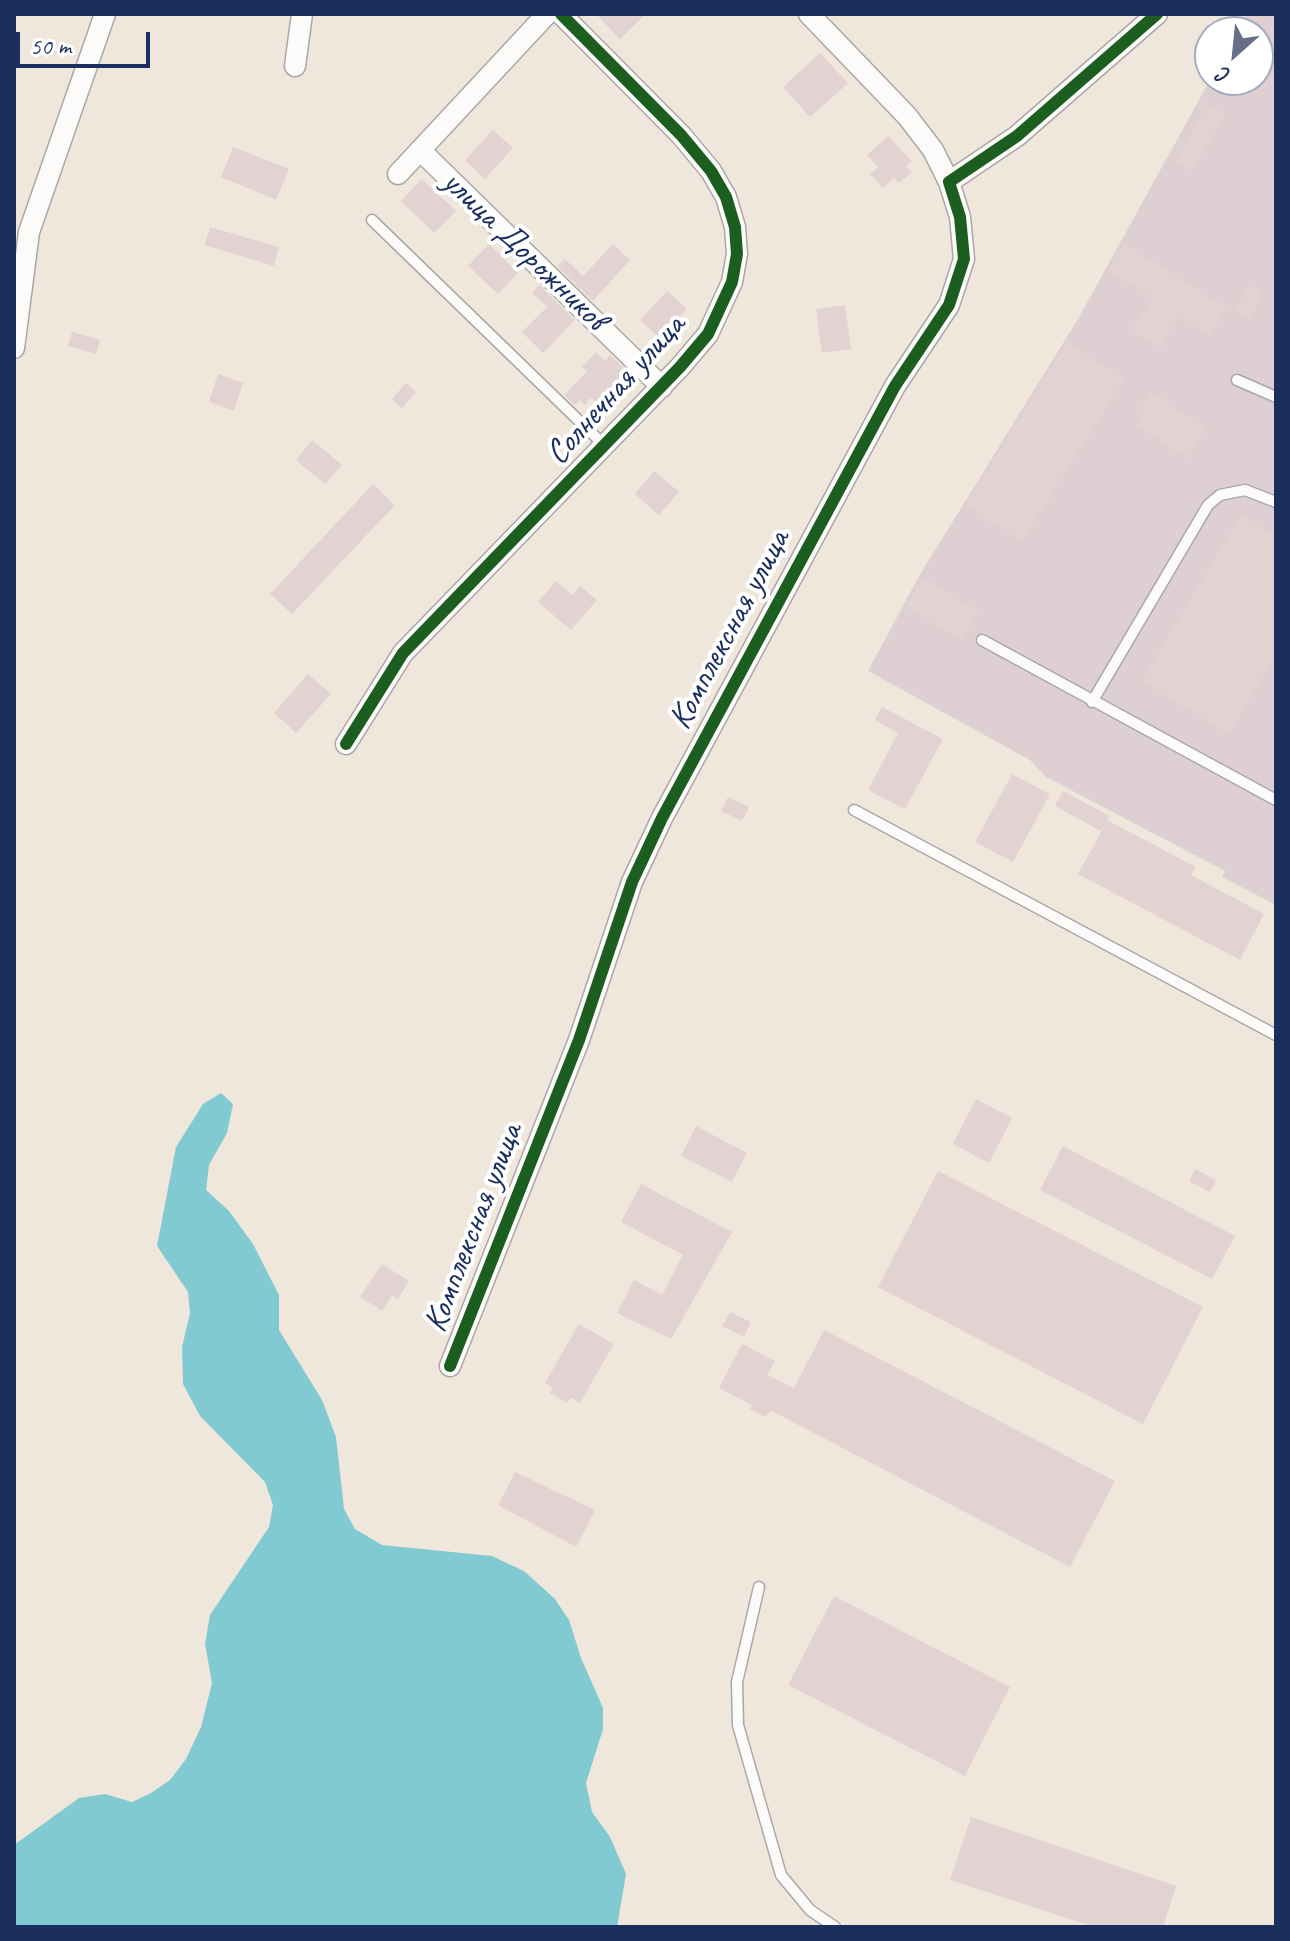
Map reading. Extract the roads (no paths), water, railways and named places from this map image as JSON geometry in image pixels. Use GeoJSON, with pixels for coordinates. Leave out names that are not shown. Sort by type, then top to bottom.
{"type":"FeatureCollection","features":[{"type":"Feature","properties":{"kind":"street"},"geometry":{"type":"LineString","coordinates":[[14,348],[29,232],[105,14]]}},
{"type":"Feature","properties":{"kind":"street"},"geometry":{"type":"LineString","coordinates":[[295,66],[302,14]]}},
{"type":"Feature","properties":{"kind":"street","name":"улица Дорожников"},"geometry":{"type":"LineString","coordinates":[[398,174],[547,14]]}},
{"type":"Feature","properties":{"kind":"street","name":"Солнечная улица"},"geometry":{"type":"LineString","coordinates":[[346,744],[403,653],[662,387],[708,334],[721,309],[734,268],[735,227],[726,197],[711,171],[681,135],[561,14]]}},
{"type":"Feature","properties":{"kind":"street","name":"Комплексная улица"},"geometry":{"type":"LineString","coordinates":[[450,1366],[579,1040],[632,882],[662,818],[895,386],[949,305],[964,259],[960,217],[949,182],[933,150],[907,116],[809,14]]}},
{"type":"Feature","properties":{"kind":"street"},"geometry":{"type":"LineString","coordinates":[[949,182],[1017,136],[1157,14]]}},
{"type":"Feature","properties":{"kind":"street","name":"улица Дорожников"},"geometry":{"type":"LineString","coordinates":[[420,150],[662,387]]}},
{"type":"Feature","properties":{"kind":"lane"},"geometry":{"type":"LineString","coordinates":[[372,220],[605,446]]}},
{"type":"Feature","properties":{"kind":"lane"},"geometry":{"type":"LineString","coordinates":[[1237,380],[1276,397]]}},
{"type":"Feature","properties":{"kind":"lane"},"geometry":{"type":"LineString","coordinates":[[1092,702],[1208,505],[1220,495],[1245,490],[1276,502]]}},
{"type":"Feature","properties":{"kind":"lane"},"geometry":{"type":"LineString","coordinates":[[982,640],[1276,800]]}},
{"type":"Feature","properties":{"kind":"lane"},"geometry":{"type":"LineString","coordinates":[[854,810],[1276,1035]]}},
{"type":"Feature","properties":{"kind":"lane"},"geometry":{"type":"LineString","coordinates":[[759,1587],[737,1682],[738,1725],[781,1875],[810,1910],[835,1927]]}},
{"type":"Feature","properties":{"kind":"water"},"geometry":{"type":"Polygon","coordinates":[[[221,1093],[233,1104],[227,1133],[209,1165],[206,1190],[229,1211],[253,1244],[279,1295],[279,1330],[322,1400],[336,1437],[344,1509],[355,1529],[382,1545],[492,1556],[524,1571],[555,1599],[569,1620],[581,1658],[603,1708],[603,1729],[586,1783],[592,1812],[610,1837],[626,1874],[617,1927],[14,1927],[14,1845],[79,1798],[105,1794],[132,1802],[151,1793],[170,1780],[186,1759],[201,1727],[212,1683],[205,1644],[210,1615],[269,1527],[273,1505],[265,1482],[200,1416],[183,1384],[182,1347],[190,1313],[188,1292],[157,1246],[176,1147],[203,1104],[221,1093]]]}}]}
